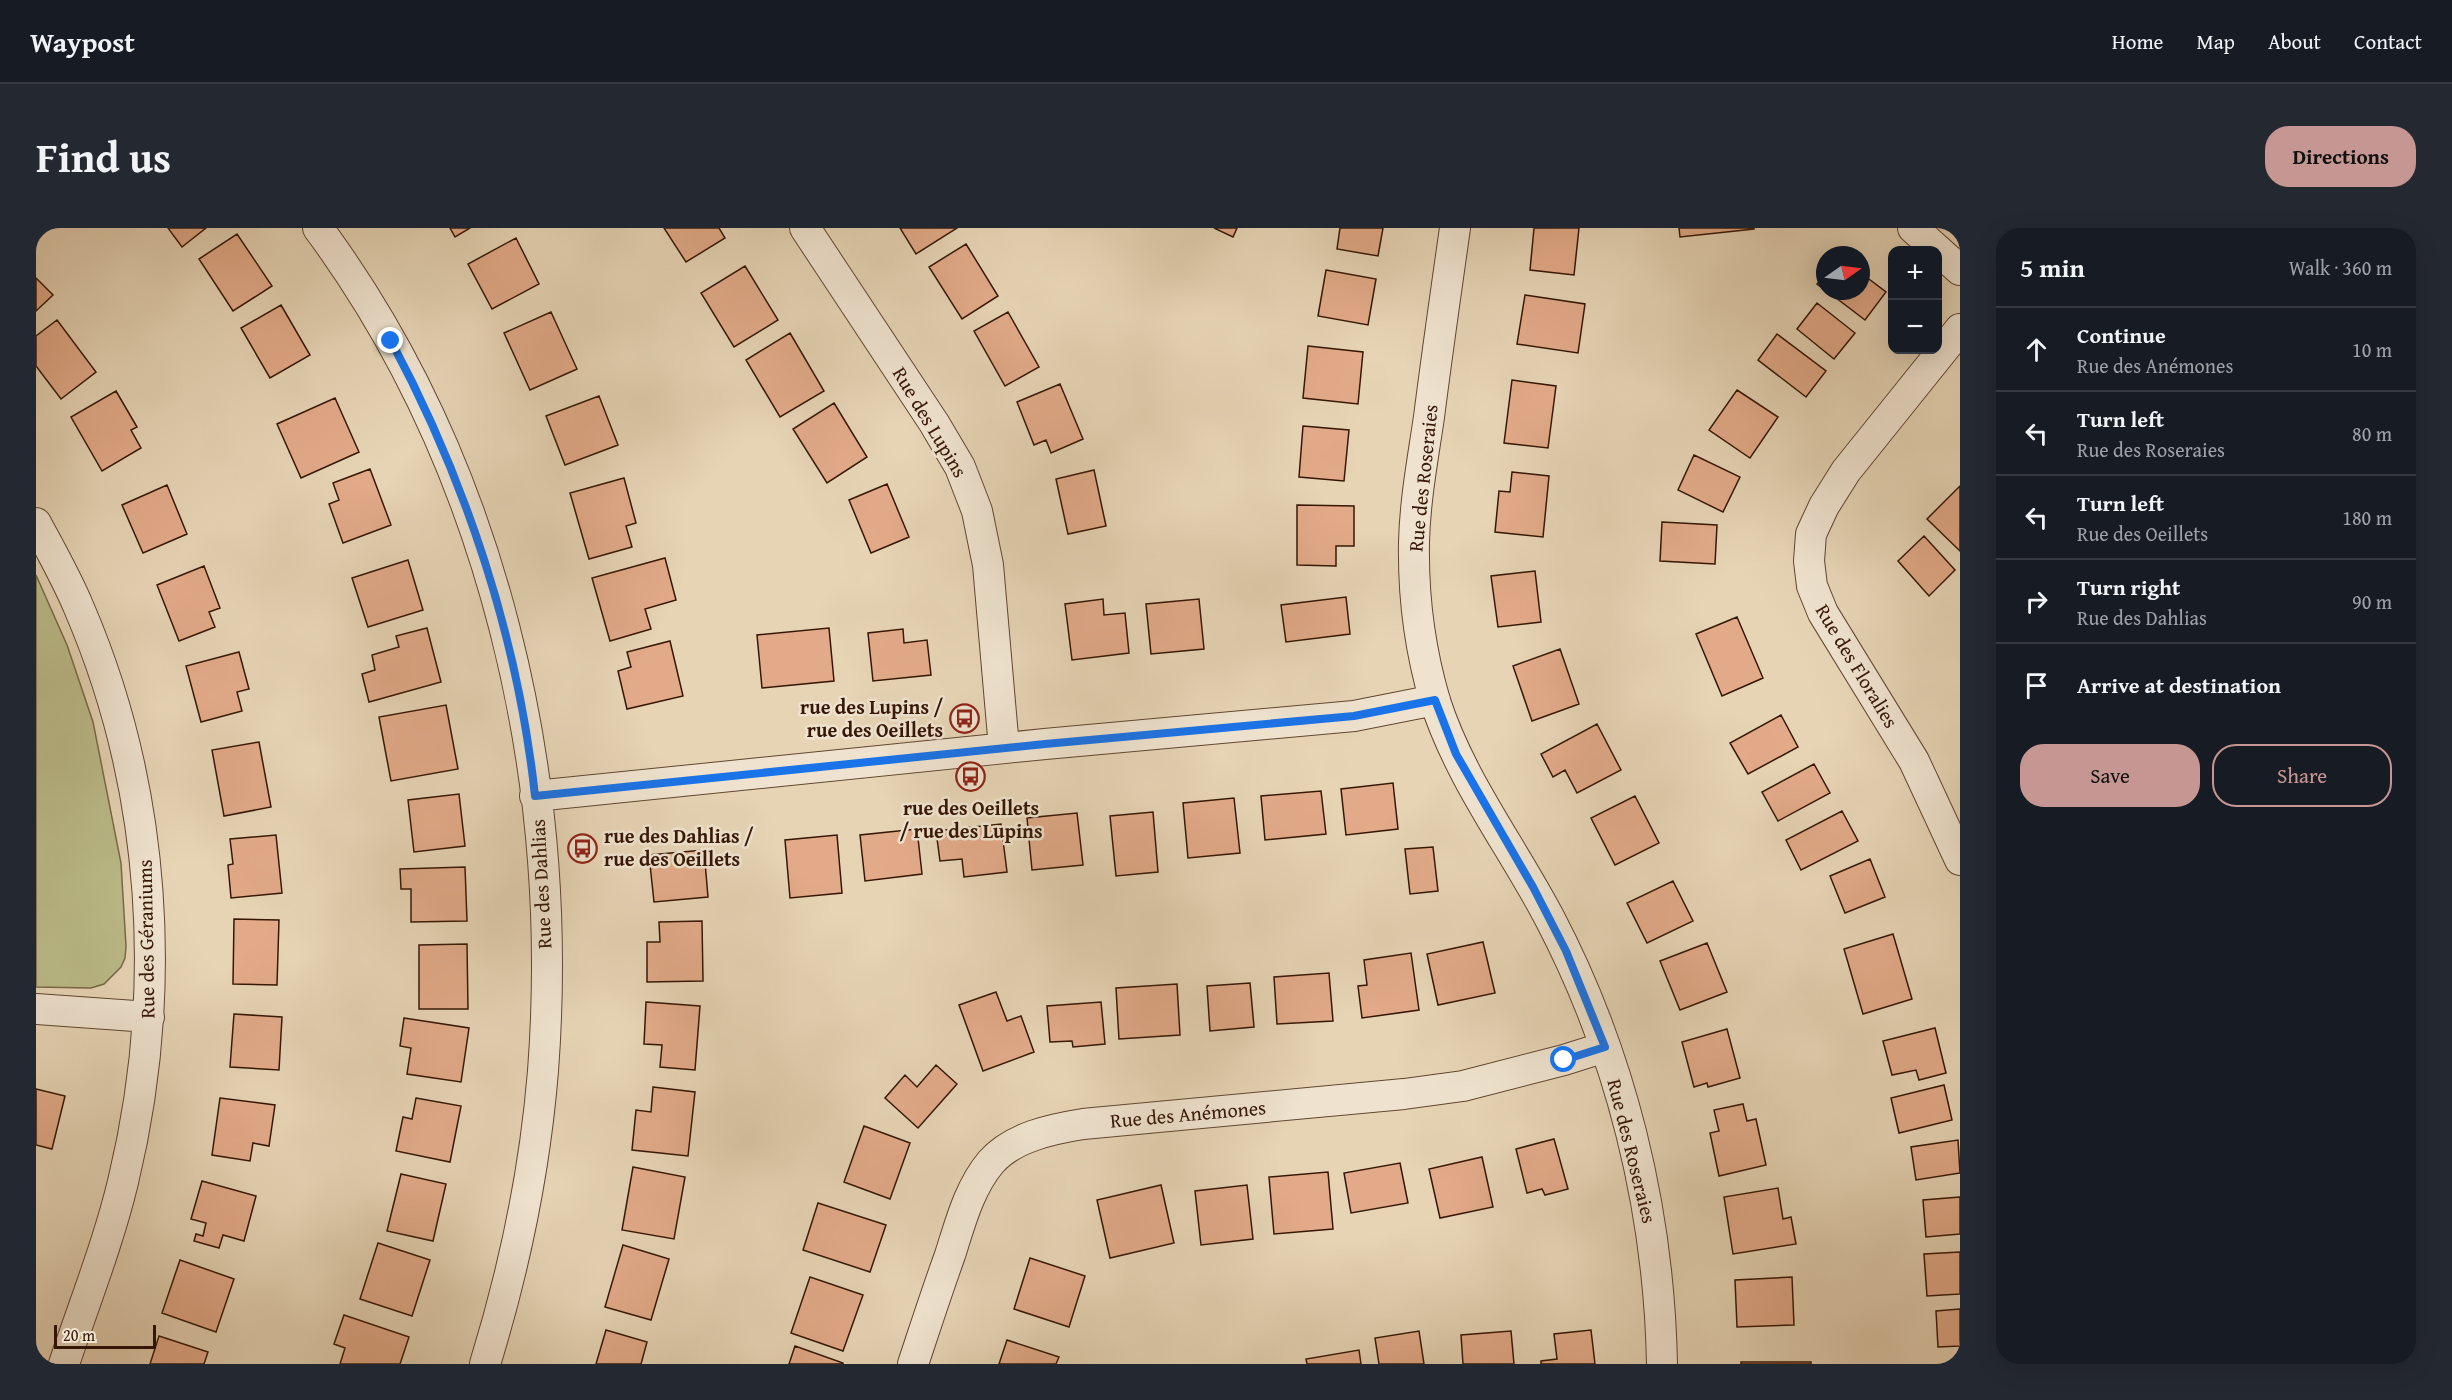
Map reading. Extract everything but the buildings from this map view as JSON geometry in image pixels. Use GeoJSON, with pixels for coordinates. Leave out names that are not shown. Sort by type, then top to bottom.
{"type":"FeatureCollection","features":[{"type":"Feature","properties":{"kind":"street","name":"Rue des Dahlias"},"geometry":{"type":"LineString","coordinates":[[318,228],[354,280],[397,351],[428,414],[456,482],[495,597],[528,739],[542,851],[546,924],[543,1071],[536,1135],[520,1223],[485,1364]]}},
{"type":"Feature","properties":{"kind":"street","name":"Rue des Lupins"},"geometry":{"type":"LineString","coordinates":[[805,228],[934,423],[970,488],[982,528],[988,565],[1004,748]]}},
{"type":"Feature","properties":{"kind":"street","name":"Rue des Roseraies"},"geometry":{"type":"LineString","coordinates":[[1455,228],[1416,510],[1414,541],[1420,629],[1435,700],[1456,754],[1533,887],[1566,951],[1605,1047],[1629,1122],[1652,1229],[1660,1309],[1662,1364]]}},
{"type":"Feature","properties":{"kind":"street"},"geometry":{"type":"LineString","coordinates":[[1913,228],[1960,270]]}},
{"type":"Feature","properties":{"kind":"street","name":"Rue des Floralies"},"geometry":{"type":"LineString","coordinates":[[1960,329],[1831,493],[1812,534],[1809,561],[1812,586],[1823,612],[1909,753],[1960,860]]}},
{"type":"Feature","properties":{"kind":"street","name":"Rue des Géraniums"},"geometry":{"type":"LineString","coordinates":[[36,523],[80,610],[105,677],[123,735],[141,827],[148,886],[149,1017],[138,1107],[122,1185],[64,1364]]}},
{"type":"Feature","properties":{"kind":"street"},"geometry":{"type":"LineString","coordinates":[[535,796],[1004,748],[1354,716],[1435,700]]}},
{"type":"Feature","properties":{"kind":"street"},"geometry":{"type":"LineString","coordinates":[[36,1009],[149,1017]]}},
{"type":"Feature","properties":{"kind":"street","name":"Rue des Anémones"},"geometry":{"type":"LineString","coordinates":[[913,1364],[971,1195],[991,1162],[1018,1143],[1046,1132],[1083,1124],[1404,1094],[1463,1086],[1533,1069],[1605,1047]]}},
{"type":"Feature","properties":{"kind":"green space"},"geometry":{"type":"Polygon","coordinates":[[[36,575],[67,645],[93,722],[121,863],[125,958],[121,967],[104,984],[91,988],[36,987],[36,575]]]}},
{"type":"Feature","properties":{"kind":"place","name":"rue des Lupins / rue des Oeillets"},"geometry":{"type":"Point","coordinates":[964,719]}},
{"type":"Feature","properties":{"kind":"place","name":"rue des Oeillets / rue des Lupins"},"geometry":{"type":"Point","coordinates":[971,777]}},
{"type":"Feature","properties":{"kind":"place","name":"rue des Dahlias / rue des Oeillets"},"geometry":{"type":"Point","coordinates":[583,848]}},
{"type":"Feature","properties":{"kind":"route"},"geometry":{"type":"LineString","coordinates":[[391,341],[408,371],[445,453],[480,548],[509,651],[528,739],[535,796],[1045,744],[1354,716],[1435,700],[1456,754],[1471,784],[1551,920],[1605,1047],[1564,1060]]}}]}
